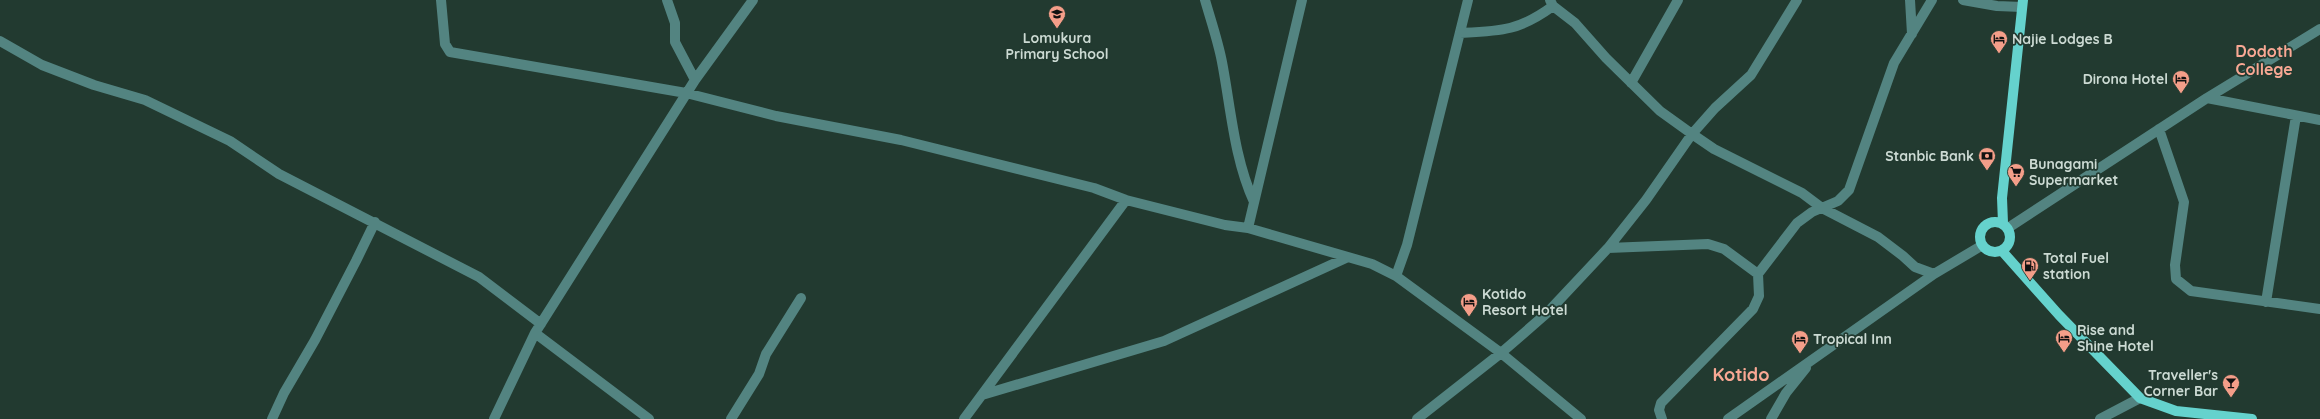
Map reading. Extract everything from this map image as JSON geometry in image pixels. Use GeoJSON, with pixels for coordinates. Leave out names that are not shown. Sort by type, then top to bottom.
{"type":"FeatureCollection","features":[{"type":"Feature","properties":{"kind":"main road"},"geometry":{"type":"LineString","coordinates":[[2002,198],[1990,222],[1984,226],[1980,232],[1981,246],[1993,252],[2002,251],[2009,242],[2005,226],[2002,198],[2023,3]]}},
{"type":"Feature","properties":{"kind":"main road"},"geometry":{"type":"LineString","coordinates":[[1990,222],[2005,226]]}},
{"type":"Feature","properties":{"kind":"main road"},"geometry":{"type":"LineString","coordinates":[[2002,251],[2059,315],[2140,398],[2176,411],[2252,419]]}},
{"type":"Feature","properties":{"kind":"street"},"geometry":{"type":"LineString","coordinates":[[442,0],[445,44],[450,52],[686,93],[738,107],[984,159],[1094,188],[1126,200],[1225,225],[1248,228],[1346,258],[1372,264],[1396,276],[1501,353],[1581,419]]}},
{"type":"Feature","properties":{"kind":"street"},"geometry":{"type":"LineString","coordinates":[[667,0],[675,23],[675,42],[689,73],[695,80]]}},
{"type":"Feature","properties":{"kind":"street"},"geometry":{"type":"LineString","coordinates":[[494,419],[541,324],[686,93],[753,0]]}},
{"type":"Feature","properties":{"kind":"street"},"geometry":{"type":"LineString","coordinates":[[1205,0],[1219,48],[1245,183],[1254,202]]}},
{"type":"Feature","properties":{"kind":"street"},"geometry":{"type":"LineString","coordinates":[[1248,228],[1302,0]]}},
{"type":"Feature","properties":{"kind":"street"},"geometry":{"type":"LineString","coordinates":[[1396,276],[1407,246],[1468,0]]}},
{"type":"Feature","properties":{"kind":"street"},"geometry":{"type":"LineString","coordinates":[[1631,83],[1678,0]]}},
{"type":"Feature","properties":{"kind":"street"},"geometry":{"type":"LineString","coordinates":[[1417,419],[1501,353],[1547,313],[1608,248],[1646,200],[1692,134],[1715,108],[1751,75],[1797,0]]}},
{"type":"Feature","properties":{"kind":"street"},"geometry":{"type":"LineString","coordinates":[[1910,0],[1912,34]]}},
{"type":"Feature","properties":{"kind":"street"},"geometry":{"type":"LineString","coordinates":[[1662,419],[1660,410],[1661,403],[1758,303],[1760,288],[1758,274],[1797,223],[1822,208],[1838,201],[1849,190],[1894,63],[1932,0]]}},
{"type":"Feature","properties":{"kind":"street"},"geometry":{"type":"LineString","coordinates":[[1963,0],[1997,6],[2023,3]]}},
{"type":"Feature","properties":{"kind":"street"},"geometry":{"type":"LineString","coordinates":[[1460,33],[1516,28],[1527,24],[1552,3],[1575,23],[1631,83],[1660,111],[1692,134],[1714,149],[1802,193],[1822,208],[1878,237],[1915,267],[1934,274]]}},
{"type":"Feature","properties":{"kind":"street"},"geometry":{"type":"LineString","coordinates":[[2005,226],[2159,130],[2207,98],[2320,29]]}},
{"type":"Feature","properties":{"kind":"street"},"geometry":{"type":"LineString","coordinates":[[0,41],[42,65],[94,85],[145,100],[230,141],[279,174],[479,277],[541,324]]}},
{"type":"Feature","properties":{"kind":"street"},"geometry":{"type":"LineString","coordinates":[[2207,98],[2320,120]]}},
{"type":"Feature","properties":{"kind":"street"},"geometry":{"type":"LineString","coordinates":[[2266,302],[2296,116]]}},
{"type":"Feature","properties":{"kind":"street"},"geometry":{"type":"LineString","coordinates":[[2159,130],[2184,202],[2175,265],[2176,279],[2191,291],[2320,310]]}},
{"type":"Feature","properties":{"kind":"street"},"geometry":{"type":"LineString","coordinates":[[964,419],[1126,200]]}},
{"type":"Feature","properties":{"kind":"street"},"geometry":{"type":"LineString","coordinates":[[272,419],[284,393],[315,340],[356,261],[374,222]]}},
{"type":"Feature","properties":{"kind":"street"},"geometry":{"type":"LineString","coordinates":[[1608,248],[1708,244],[1724,249],[1758,274]]}},
{"type":"Feature","properties":{"kind":"street"},"geometry":{"type":"LineString","coordinates":[[1728,419],[1741,414],[1812,360],[1934,274],[1981,246]]}},
{"type":"Feature","properties":{"kind":"street"},"geometry":{"type":"LineString","coordinates":[[982,396],[1164,341],[1346,258]]}},
{"type":"Feature","properties":{"kind":"street"},"geometry":{"type":"LineString","coordinates":[[731,419],[759,374],[766,354],[801,298]]}},
{"type":"Feature","properties":{"kind":"street"},"geometry":{"type":"LineString","coordinates":[[536,333],[649,419]]}},
{"type":"Feature","properties":{"kind":"street"},"geometry":{"type":"LineString","coordinates":[[1771,419],[1786,393],[1812,360]]}},
{"type":"Feature","properties":{"kind":"street"},"geometry":{"type":"LineString","coordinates":[[2100,419],[2140,398]]}},
{"type":"Feature","properties":{"kind":"place","name":"Lomukura Primary School"},"geometry":{"type":"Point","coordinates":[1057,29]}},
{"type":"Feature","properties":{"kind":"place","name":"Najie Lodges B"},"geometry":{"type":"Point","coordinates":[1999,54]}},
{"type":"Feature","properties":{"kind":"place","name":"Dirona Hotel"},"geometry":{"type":"Point","coordinates":[2181,94]}},
{"type":"Feature","properties":{"kind":"place","name":"Stanbic Bank"},"geometry":{"type":"Point","coordinates":[1987,171]}},
{"type":"Feature","properties":{"kind":"place","name":"Bunagami Supermarket"},"geometry":{"type":"Point","coordinates":[2016,187]}},
{"type":"Feature","properties":{"kind":"place","name":"Total Fuel station"},"geometry":{"type":"Point","coordinates":[2030,281]}},
{"type":"Feature","properties":{"kind":"place","name":"Kotido Resort Hotel"},"geometry":{"type":"Point","coordinates":[1469,317]}},
{"type":"Feature","properties":{"kind":"place","name":"Rise and Shine Hotel"},"geometry":{"type":"Point","coordinates":[2064,353]}},
{"type":"Feature","properties":{"kind":"place","name":"Tropical Inn"},"geometry":{"type":"Point","coordinates":[1800,354]}},
{"type":"Feature","properties":{"kind":"place","name":"Traveller's Corner Bar"},"geometry":{"type":"Point","coordinates":[2231,398]}},
{"type":"Feature","properties":{"kind":"district","name":"Dodoth College"},"geometry":{"type":"Point","coordinates":[2264,60]}},
{"type":"Feature","properties":{"kind":"district","name":"Kotido"},"geometry":{"type":"Point","coordinates":[1741,374]}}]}
